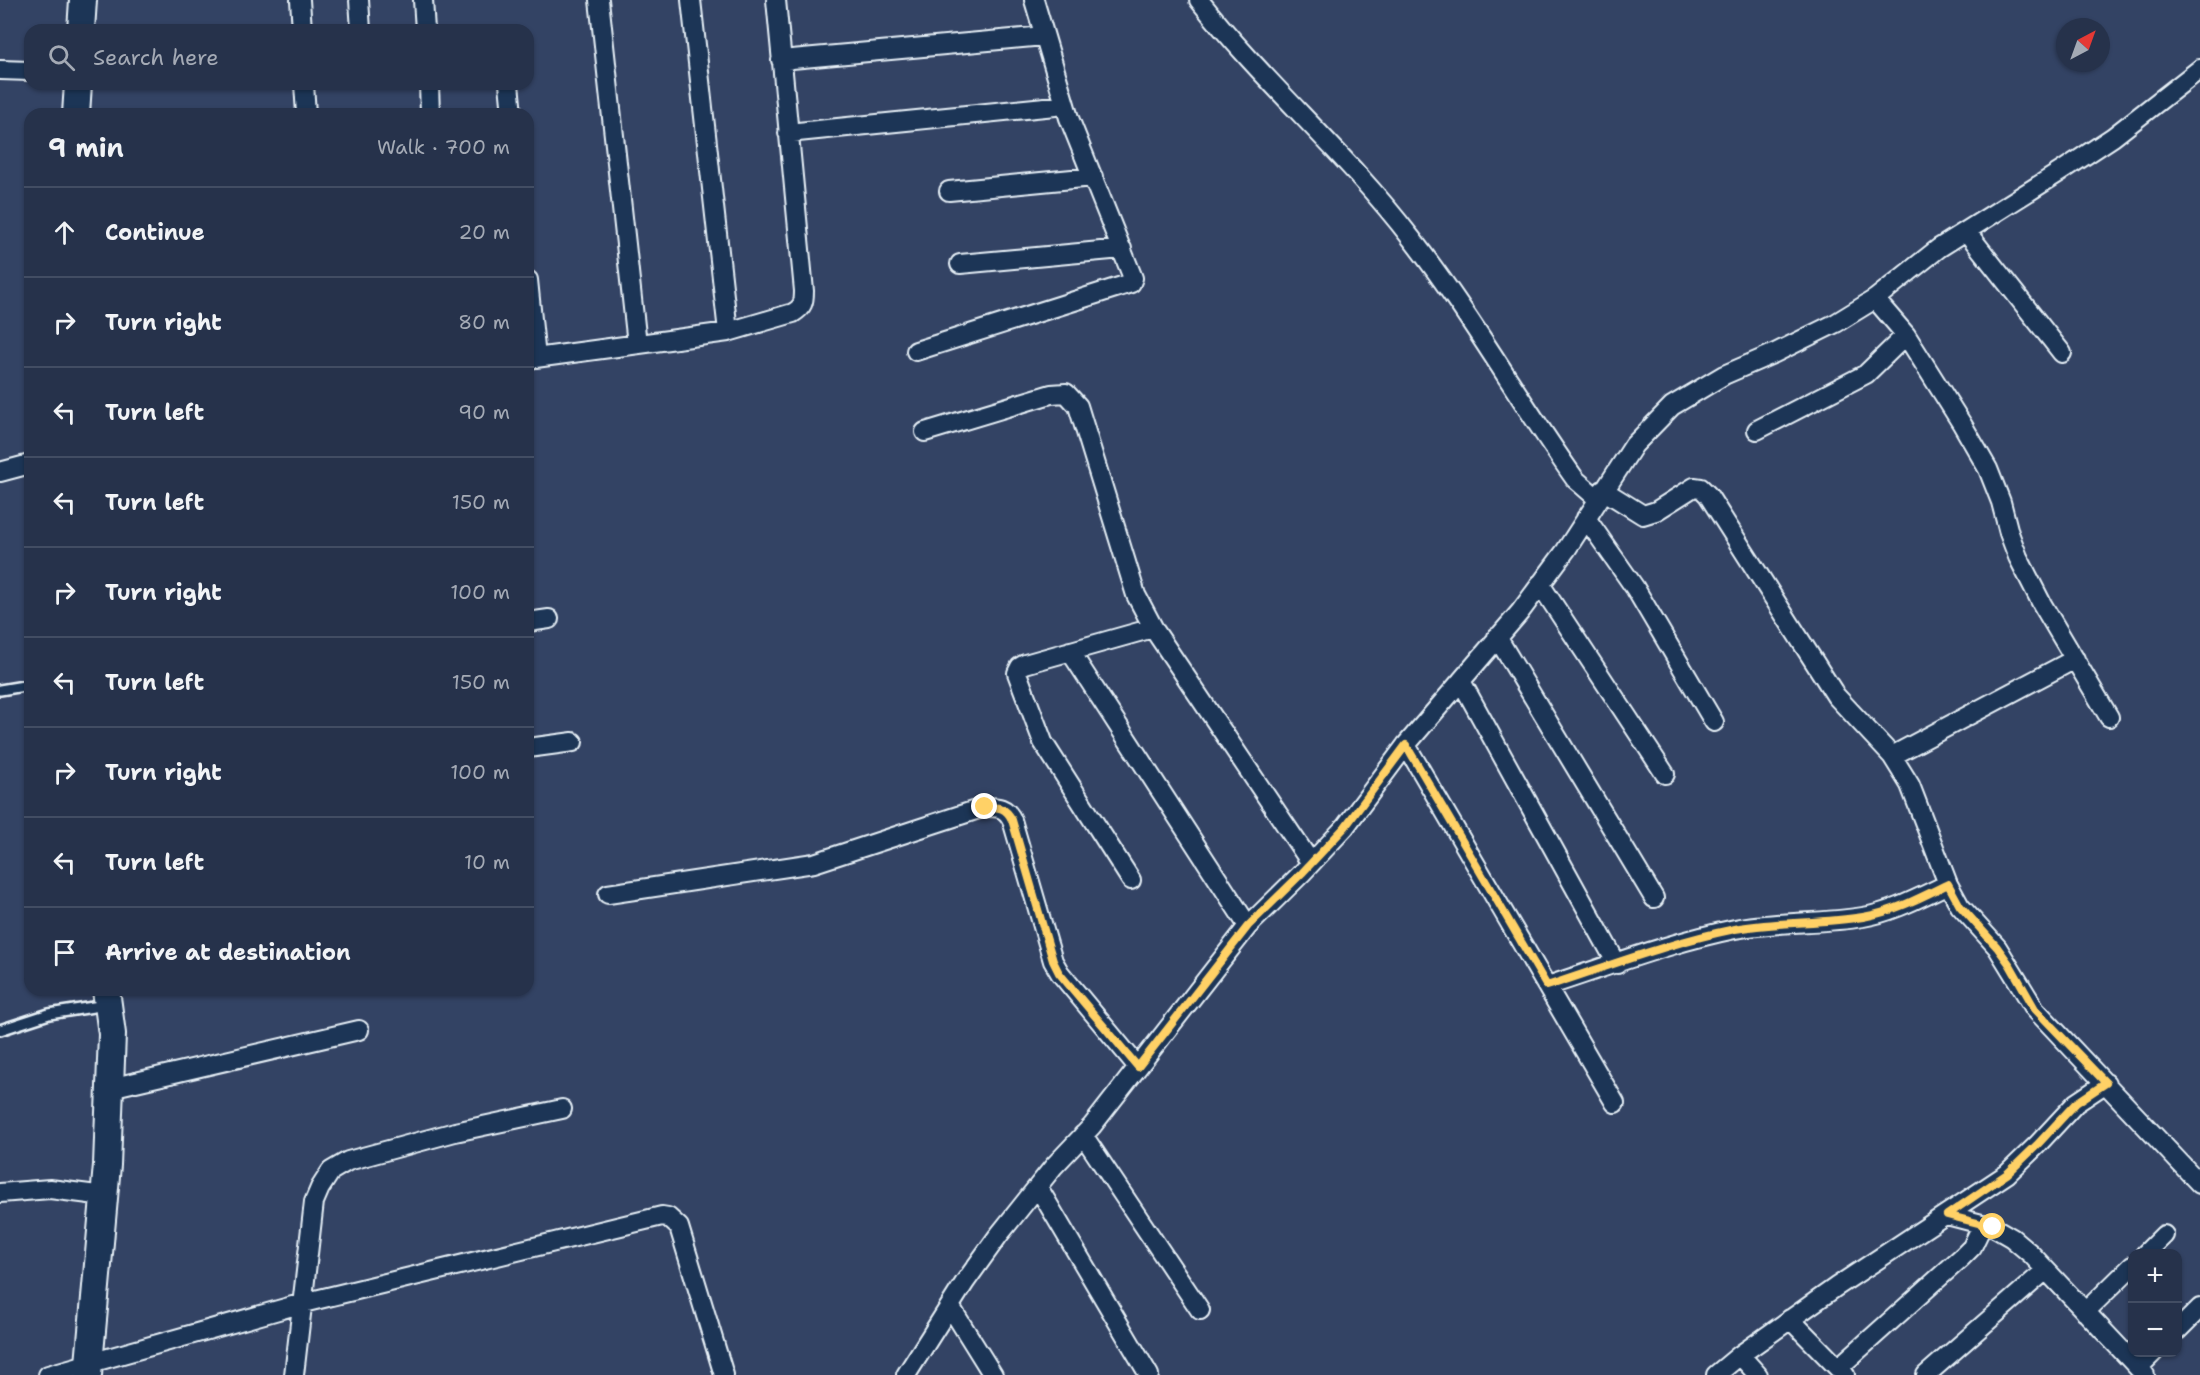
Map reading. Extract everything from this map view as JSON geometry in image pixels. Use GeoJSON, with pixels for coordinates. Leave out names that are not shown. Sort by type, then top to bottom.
{"type":"FeatureCollection","features":[{"type":"Feature","properties":{"kind":"street"},"geometry":{"type":"LineString","coordinates":[[81,24],[83,0]]}},
{"type":"Feature","properties":{"kind":"street"},"geometry":{"type":"LineString","coordinates":[[300,0],[302,24]]}},
{"type":"Feature","properties":{"kind":"street"},"geometry":{"type":"LineString","coordinates":[[359,0],[361,24]]}},
{"type":"Feature","properties":{"kind":"street"},"geometry":{"type":"LineString","coordinates":[[423,0],[425,24]]}},
{"type":"Feature","properties":{"kind":"street"},"geometry":{"type":"LineString","coordinates":[[599,0],[637,344]]}},
{"type":"Feature","properties":{"kind":"street"},"geometry":{"type":"LineString","coordinates":[[691,0],[728,332]]}},
{"type":"Feature","properties":{"kind":"street"},"geometry":{"type":"LineString","coordinates":[[534,359],[728,332],[793,314],[800,309],[804,302],[777,0]]}},
{"type":"Feature","properties":{"kind":"street"},"geometry":{"type":"LineString","coordinates":[[916,351],[1131,283],[1132,272],[1065,105],[1034,0]]}},
{"type":"Feature","properties":{"kind":"street"},"geometry":{"type":"LineString","coordinates":[[1199,0],[1271,82],[1362,178],[1411,237],[1464,310],[1575,479],[1600,495],[1643,515],[1656,511],[1694,487],[1701,488],[1708,495],[1836,696],[1892,756],[1910,784],[1948,884],[1960,906],[1997,947],[2035,1009],[2200,1184]]}},
{"type":"Feature","properties":{"kind":"street"},"geometry":{"type":"LineString","coordinates":[[781,60],[1044,36]]}},
{"type":"Feature","properties":{"kind":"street"},"geometry":{"type":"LineString","coordinates":[[906,1375],[998,1236],[1138,1067],[1248,926],[1345,827],[1406,745],[1461,681],[1566,550],[1634,445],[1672,406],[1724,375],[1836,323],[1875,299],[1939,248],[2113,137],[2200,69]]}},
{"type":"Feature","properties":{"kind":"street"},"geometry":{"type":"LineString","coordinates":[[0,70],[24,71]]}},
{"type":"Feature","properties":{"kind":"street"},"geometry":{"type":"LineString","coordinates":[[76,108],[78,90]]}},
{"type":"Feature","properties":{"kind":"street"},"geometry":{"type":"LineString","coordinates":[[304,90],[306,108]]}},
{"type":"Feature","properties":{"kind":"street"},"geometry":{"type":"LineString","coordinates":[[429,90],[430,108]]}},
{"type":"Feature","properties":{"kind":"street"},"geometry":{"type":"LineString","coordinates":[[510,90],[511,108]]}},
{"type":"Feature","properties":{"kind":"street"},"geometry":{"type":"LineString","coordinates":[[788,133],[1065,105]]}},
{"type":"Feature","properties":{"kind":"street"},"geometry":{"type":"LineString","coordinates":[[949,192],[1093,177]]}},
{"type":"Feature","properties":{"kind":"street"},"geometry":{"type":"LineString","coordinates":[[1966,231],[2062,353]]}},
{"type":"Feature","properties":{"kind":"street"},"geometry":{"type":"LineString","coordinates":[[960,264],[1122,249]]}},
{"type":"Feature","properties":{"kind":"street"},"geometry":{"type":"LineString","coordinates":[[1875,299],[1906,335],[1988,469],[2018,557],[2042,604],[2109,717]]}},
{"type":"Feature","properties":{"kind":"street"},"geometry":{"type":"LineString","coordinates":[[1757,430],[1866,374],[1906,335]]}},
{"type":"Feature","properties":{"kind":"street"},"geometry":{"type":"LineString","coordinates":[[926,432],[1051,394],[1066,393],[1072,398],[1078,405],[1136,595],[1153,628],[1311,863]]}},
{"type":"Feature","properties":{"kind":"street"},"geometry":{"type":"LineString","coordinates":[[0,472],[24,466]]}},
{"type":"Feature","properties":{"kind":"street"},"geometry":{"type":"LineString","coordinates":[[1586,518],[1635,588],[1714,722]]}},
{"type":"Feature","properties":{"kind":"street"},"geometry":{"type":"LineString","coordinates":[[1540,584],[1665,774]]}},
{"type":"Feature","properties":{"kind":"street"},"geometry":{"type":"LineString","coordinates":[[534,621],[549,619]]}},
{"type":"Feature","properties":{"kind":"street"},"geometry":{"type":"LineString","coordinates":[[1131,880],[1044,742],[1017,673],[1025,664],[1153,628]]}},
{"type":"Feature","properties":{"kind":"street"},"geometry":{"type":"LineString","coordinates":[[1497,637],[1654,898]]}},
{"type":"Feature","properties":{"kind":"street"},"geometry":{"type":"LineString","coordinates":[[1070,651],[1248,926]]}},
{"type":"Feature","properties":{"kind":"street"},"geometry":{"type":"LineString","coordinates":[[1892,756],[2075,659]]}},
{"type":"Feature","properties":{"kind":"street"},"geometry":{"type":"LineString","coordinates":[[1461,681],[1617,964]]}},
{"type":"Feature","properties":{"kind":"street"},"geometry":{"type":"LineString","coordinates":[[534,747],[573,742]]}},
{"type":"Feature","properties":{"kind":"street"},"geometry":{"type":"LineString","coordinates":[[1406,745],[1615,1103]]}},
{"type":"Feature","properties":{"kind":"street"},"geometry":{"type":"LineString","coordinates":[[608,894],[814,863],[985,807],[998,807],[1008,812],[1012,820],[1053,961],[1059,973],[1138,1067]]}},
{"type":"Feature","properties":{"kind":"street"},"geometry":{"type":"LineString","coordinates":[[1547,986],[1695,939],[1736,929],[1775,923],[1864,917],[1906,904],[1948,884]]}},
{"type":"Feature","properties":{"kind":"street"},"geometry":{"type":"LineString","coordinates":[[88,1369],[105,1196],[112,1034],[107,997]]}},
{"type":"Feature","properties":{"kind":"street"},"geometry":{"type":"LineString","coordinates":[[110,1088],[359,1030]]}},
{"type":"Feature","properties":{"kind":"street"},"geometry":{"type":"LineString","coordinates":[[1716,1375],[1790,1319],[2007,1174],[2076,1103],[2106,1083]]}},
{"type":"Feature","properties":{"kind":"street"},"geometry":{"type":"LineString","coordinates":[[294,1375],[314,1202],[320,1188],[332,1171],[348,1161],[455,1132],[562,1109]]}},
{"type":"Feature","properties":{"kind":"street"},"geometry":{"type":"LineString","coordinates":[[1083,1134],[1200,1310]]}},
{"type":"Feature","properties":{"kind":"street"},"geometry":{"type":"LineString","coordinates":[[1038,1186],[1149,1375]]}},
{"type":"Feature","properties":{"kind":"street"},"geometry":{"type":"LineString","coordinates":[[0,1193],[50,1189],[105,1196]]}},
{"type":"Feature","properties":{"kind":"street"},"geometry":{"type":"LineString","coordinates":[[1947,1215],[1993,1227],[2012,1238],[2046,1270],[2142,1371],[2151,1357]]}},
{"type":"Feature","properties":{"kind":"street"},"geometry":{"type":"LineString","coordinates":[[48,1375],[88,1369],[303,1303],[662,1216],[668,1217],[679,1227],[724,1375]]}},
{"type":"Feature","properties":{"kind":"street"},"geometry":{"type":"LineString","coordinates":[[1790,1319],[1841,1372],[1972,1247],[1983,1224]]}},
{"type":"Feature","properties":{"kind":"street"},"geometry":{"type":"LineString","coordinates":[[2150,1249],[2164,1235]]}},
{"type":"Feature","properties":{"kind":"street"},"geometry":{"type":"LineString","coordinates":[[1926,1375],[2046,1270]]}},
{"type":"Feature","properties":{"kind":"street"},"geometry":{"type":"LineString","coordinates":[[2085,1312],[2128,1271]]}},
{"type":"Feature","properties":{"kind":"street"},"geometry":{"type":"LineString","coordinates":[[950,1306],[993,1375]]}},
{"type":"Feature","properties":{"kind":"street"},"geometry":{"type":"LineString","coordinates":[[2182,1326],[2200,1308]]}},
{"type":"Feature","properties":{"kind":"street"},"geometry":{"type":"LineString","coordinates":[[1740,1355],[1758,1375]]}},
{"type":"Feature","properties":{"kind":"lane"},"geometry":{"type":"LineString","coordinates":[[0,690],[24,686]]}},
{"type":"Feature","properties":{"kind":"lane"},"geometry":{"type":"LineString","coordinates":[[0,1030],[107,997]]}},
{"type":"Feature","properties":{"kind":"route"},"geometry":{"type":"LineString","coordinates":[[985,807],[998,807],[1008,812],[1012,820],[1047,945],[1059,973],[1138,1067],[1248,926],[1345,827],[1406,745],[1547,986],[1695,939],[1736,929],[1775,923],[1835,921],[1864,917],[1906,904],[1948,884],[1960,906],[2010,965],[2035,1009],[2106,1083],[2076,1103],[2007,1174],[1947,1215],[1993,1227]]}}]}
